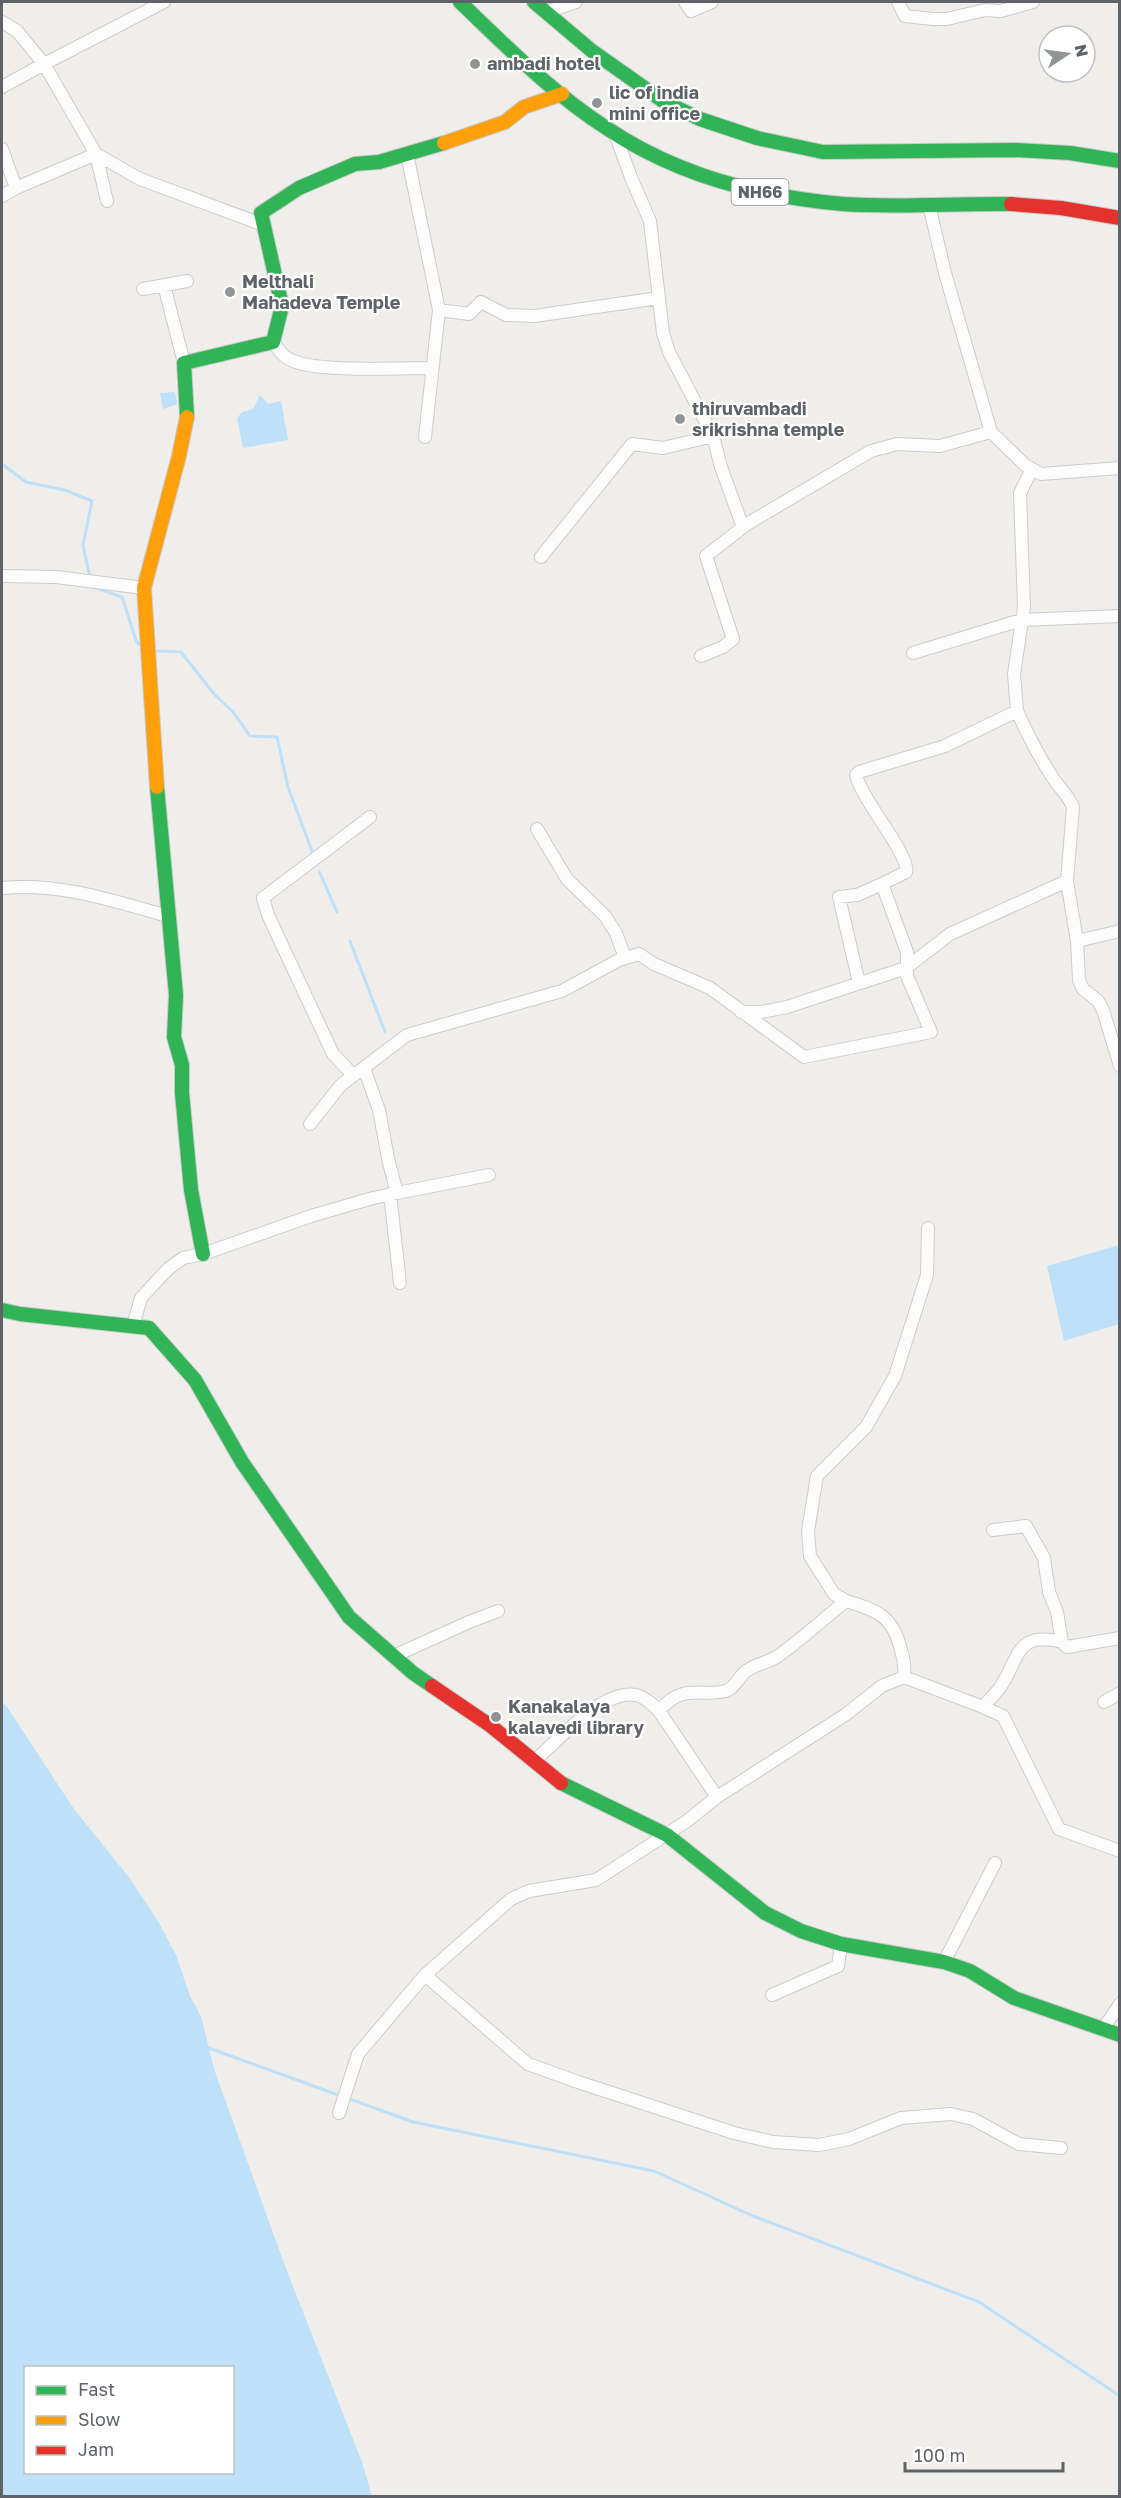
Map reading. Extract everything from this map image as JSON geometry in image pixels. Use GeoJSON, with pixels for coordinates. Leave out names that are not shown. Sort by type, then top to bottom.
{"type":"FeatureCollection","features":[{"type":"Feature","properties":{"kind":"main road","name":"NH66"},"geometry":{"type":"LineString","coordinates":[[460,2],[562,94],[615,132],[685,168],[747,189],[821,203],[886,206],[1042,205],[1119,218]]}},
{"type":"Feature","properties":{"kind":"main road"},"geometry":{"type":"LineString","coordinates":[[534,2],[592,51],[663,101],[700,119],[757,138],[823,152],[1014,150],[1070,153],[1119,161]]}},
{"type":"Feature","properties":{"kind":"main road"},"geometry":{"type":"LineString","coordinates":[[203,1254],[191,1190],[182,1093],[182,1065],[174,1037],[176,995],[158,804],[144,588],[179,456],[188,411],[184,363],[273,342],[282,306],[261,213],[299,188],[355,164],[379,162],[505,122],[524,107],[562,94]]}},
{"type":"Feature","properties":{"kind":"main road"},"geometry":{"type":"LineString","coordinates":[[2,1310],[149,1328],[195,1380],[242,1462],[349,1617],[413,1673],[491,1726],[556,1781],[667,1834],[765,1912],[801,1930],[841,1944],[944,1962],[970,1971],[1014,1998],[1119,2035]]}},
{"type":"Feature","properties":{"kind":"street"},"geometry":{"type":"LineString","coordinates":[[2,87],[161,2]]}},
{"type":"Feature","properties":{"kind":"street"},"geometry":{"type":"LineString","coordinates":[[546,12],[576,2]]}},
{"type":"Feature","properties":{"kind":"street"},"geometry":{"type":"LineString","coordinates":[[685,2],[691,11],[712,2]]}},
{"type":"Feature","properties":{"kind":"street"},"geometry":{"type":"LineString","coordinates":[[898,2],[905,16],[933,20],[985,10],[1001,11],[1034,2]]}},
{"type":"Feature","properties":{"kind":"street"},"geometry":{"type":"LineString","coordinates":[[2,22],[17,31],[44,64],[96,154],[107,201]]}},
{"type":"Feature","properties":{"kind":"street"},"geometry":{"type":"LineString","coordinates":[[615,132],[632,180],[650,220],[663,333],[669,352],[713,436],[735,508],[741,522],[747,524]]}},
{"type":"Feature","properties":{"kind":"street"},"geometry":{"type":"LineString","coordinates":[[2,149],[16,188]]}},
{"type":"Feature","properties":{"kind":"street"},"geometry":{"type":"LineString","coordinates":[[2,196],[96,154]]}},
{"type":"Feature","properties":{"kind":"street"},"geometry":{"type":"LineString","coordinates":[[96,154],[140,179],[264,225]]}},
{"type":"Feature","properties":{"kind":"street"},"geometry":{"type":"LineString","coordinates":[[407,154],[439,310],[425,437]]}},
{"type":"Feature","properties":{"kind":"street"},"geometry":{"type":"LineString","coordinates":[[929,205],[945,273],[991,432],[1025,465],[1041,474],[1119,468]]}},
{"type":"Feature","properties":{"kind":"street"},"geometry":{"type":"LineString","coordinates":[[143,289],[187,281]]}},
{"type":"Feature","properties":{"kind":"street"},"geometry":{"type":"LineString","coordinates":[[164,285],[184,363]]}},
{"type":"Feature","properties":{"kind":"street"},"geometry":{"type":"LineString","coordinates":[[439,310],[469,314],[481,302],[506,315],[534,316],[659,298]]}},
{"type":"Feature","properties":{"kind":"street"},"geometry":{"type":"LineString","coordinates":[[273,342],[287,358],[302,364],[356,368],[433,368]]}},
{"type":"Feature","properties":{"kind":"street"},"geometry":{"type":"LineString","coordinates":[[701,656],[733,639],[706,556],[747,524],[871,451],[897,444],[940,446],[991,432]]}},
{"type":"Feature","properties":{"kind":"street"},"geometry":{"type":"LineString","coordinates":[[541,557],[632,444],[663,448],[713,436]]}},
{"type":"Feature","properties":{"kind":"street"},"geometry":{"type":"LineString","coordinates":[[1032,469],[1020,493],[1024,607],[1014,674],[1017,711],[1036,751],[1053,779],[1069,797],[1073,807],[1067,881],[1077,941],[1079,980],[1083,989],[1098,1001],[1103,1010],[1119,1066]]}},
{"type":"Feature","properties":{"kind":"street"},"geometry":{"type":"LineString","coordinates":[[2,576],[57,577],[144,588]]}},
{"type":"Feature","properties":{"kind":"street"},"geometry":{"type":"LineString","coordinates":[[913,653],[1022,620],[1119,616]]}},
{"type":"Feature","properties":{"kind":"street"},"geometry":{"type":"LineString","coordinates":[[859,983],[839,897],[857,895],[906,872],[908,867],[903,854],[864,795],[856,775],[859,772],[945,746],[1017,711]]}},
{"type":"Feature","properties":{"kind":"street"},"geometry":{"type":"LineString","coordinates":[[370,817],[263,898],[268,915],[333,1054],[359,1071],[380,1110],[394,1194],[400,1283]]}},
{"type":"Feature","properties":{"kind":"street"},"geometry":{"type":"LineString","coordinates":[[537,829],[567,879],[604,916],[616,933],[625,958]]}},
{"type":"Feature","properties":{"kind":"street"},"geometry":{"type":"LineString","coordinates":[[741,1012],[772,1010],[906,968],[950,934],[1067,881]]}},
{"type":"Feature","properties":{"kind":"street"},"geometry":{"type":"LineString","coordinates":[[310,1124],[341,1084],[407,1035],[562,991],[625,958],[639,954],[654,964],[710,988],[804,1057],[931,1032],[910,985],[906,968],[908,952],[882,884]]}},
{"type":"Feature","properties":{"kind":"street"},"geometry":{"type":"LineString","coordinates":[[2,888],[17,886],[79,891],[168,916]]}},
{"type":"Feature","properties":{"kind":"street"},"geometry":{"type":"LineString","coordinates":[[1077,941],[1119,931]]}},
{"type":"Feature","properties":{"kind":"street"},"geometry":{"type":"LineString","coordinates":[[133,1326],[141,1298],[168,1269],[183,1258],[203,1254],[288,1223],[394,1194],[489,1175]]}},
{"type":"Feature","properties":{"kind":"street"},"geometry":{"type":"LineString","coordinates":[[904,1677],[904,1659],[891,1624],[876,1611],[846,1601],[834,1594],[810,1556],[808,1531],[817,1476],[866,1427],[895,1376],[927,1275],[928,1228]]}},
{"type":"Feature","properties":{"kind":"street"},"geometry":{"type":"LineString","coordinates":[[993,1530],[1026,1526],[1044,1558],[1049,1592],[1057,1612],[1062,1642]]}},
{"type":"Feature","properties":{"kind":"street"},"geometry":{"type":"LineString","coordinates":[[659,1711],[667,1702],[695,1691],[732,1689],[746,1671],[776,1658],[846,1601]]}},
{"type":"Feature","properties":{"kind":"street"},"geometry":{"type":"LineString","coordinates":[[394,1656],[498,1611]]}},
{"type":"Feature","properties":{"kind":"street"},"geometry":{"type":"LineString","coordinates":[[982,1707],[999,1689],[1021,1646],[1031,1641],[1052,1639],[1062,1642],[1067,1647],[1074,1647],[1119,1638]]}},
{"type":"Feature","properties":{"kind":"street"},"geometry":{"type":"LineString","coordinates":[[341,2108],[358,2054],[426,1976],[511,1899],[529,1891],[597,1880],[667,1834],[717,1797],[844,1715],[882,1686],[904,1677],[1003,1716],[1059,1829],[1119,1851]]}},
{"type":"Feature","properties":{"kind":"street"},"geometry":{"type":"LineString","coordinates":[[1104,1702],[1119,1693]]}},
{"type":"Feature","properties":{"kind":"street"},"geometry":{"type":"LineString","coordinates":[[534,1761],[592,1711],[613,1698],[637,1695],[659,1711],[717,1797]]}},
{"type":"Feature","properties":{"kind":"street"},"geometry":{"type":"LineString","coordinates":[[944,1962],[995,1863]]}},
{"type":"Feature","properties":{"kind":"street"},"geometry":{"type":"LineString","coordinates":[[772,1995],[838,1966],[841,1944]]}},
{"type":"Feature","properties":{"kind":"street"},"geometry":{"type":"LineString","coordinates":[[426,1976],[528,2064],[734,2133],[773,2142],[819,2145],[849,2139],[901,2118],[951,2114],[974,2119],[1019,2144],[1061,2148]]}},
{"type":"Feature","properties":{"kind":"street"},"geometry":{"type":"LineString","coordinates":[[1103,2029],[1119,2004]]}},
{"type":"Feature","properties":{"kind":"water"},"geometry":{"type":"Polygon","coordinates":[[[175,392],[177,404],[163,409],[160,393],[175,392]]]}},
{"type":"Feature","properties":{"kind":"water"},"geometry":{"type":"Polygon","coordinates":[[[260,395],[268,404],[281,401],[288,440],[243,448],[237,418],[242,412],[253,409],[260,395]]]}},
{"type":"Feature","properties":{"kind":"water"},"geometry":{"type":"Polygon","coordinates":[[[1119,1245],[1119,1324],[1064,1341],[1047,1266],[1119,1245]]]}},
{"type":"Feature","properties":{"kind":"water"},"geometry":{"type":"Polygon","coordinates":[[[2,1703],[7,1707],[74,1809],[128,1876],[158,1921],[176,1955],[190,1996],[201,2016],[214,2069],[285,2266],[362,2462],[372,2496],[2,2496],[2,1703]]]}},
{"type":"Feature","properties":{"kind":"waterway"},"geometry":{"type":"LineString","coordinates":[[2,464],[26,482],[65,490],[92,501],[83,545],[89,573]]}},
{"type":"Feature","properties":{"kind":"waterway"},"geometry":{"type":"LineString","coordinates":[[96,588],[122,597],[139,644]]}},
{"type":"Feature","properties":{"kind":"waterway"},"geometry":{"type":"LineString","coordinates":[[155,651],[181,652],[214,694],[233,712],[250,736],[277,737],[288,787],[313,854]]}},
{"type":"Feature","properties":{"kind":"waterway"},"geometry":{"type":"LineString","coordinates":[[319,871],[337,912]]}},
{"type":"Feature","properties":{"kind":"waterway"},"geometry":{"type":"LineString","coordinates":[[350,941],[385,1032]]}},
{"type":"Feature","properties":{"kind":"waterway"},"geometry":{"type":"LineString","coordinates":[[206,2047],[341,2096]]}},
{"type":"Feature","properties":{"kind":"waterway"},"geometry":{"type":"LineString","coordinates":[[347,2098],[413,2122],[654,2171],[753,2216],[979,2302],[1120,2396]]}},
{"type":"Feature","properties":{"kind":"traffic: fast"},"geometry":{"type":"LineString","coordinates":[[460,2],[568,101],[635,145],[691,171],[751,189],[812,201],[885,206],[1011,204]]}},
{"type":"Feature","properties":{"kind":"traffic: fast"},"geometry":{"type":"LineString","coordinates":[[534,2],[592,51],[663,101],[700,119],[757,138],[823,152],[1014,150],[1070,153],[1120,161]]}},
{"type":"Feature","properties":{"kind":"traffic: fast"},"geometry":{"type":"LineString","coordinates":[[187,417],[184,363],[273,342],[282,306],[261,213],[299,188],[355,164],[379,162],[444,143]]}},
{"type":"Feature","properties":{"kind":"traffic: fast"},"geometry":{"type":"LineString","coordinates":[[157,787],[176,995],[174,1037],[182,1065],[182,1093],[191,1190],[203,1254]]}},
{"type":"Feature","properties":{"kind":"traffic: fast"},"geometry":{"type":"LineString","coordinates":[[2,1310],[149,1328],[195,1380],[242,1462],[349,1617],[413,1673],[432,1686]]}},
{"type":"Feature","properties":{"kind":"traffic: fast"},"geometry":{"type":"LineString","coordinates":[[561,1783],[667,1835],[765,1913],[801,1931],[841,1944],[944,1962],[970,1971],[1014,1998],[1120,2035]]}},
{"type":"Feature","properties":{"kind":"traffic: slow"},"geometry":{"type":"LineString","coordinates":[[444,143],[505,122],[524,107],[562,94]]}},
{"type":"Feature","properties":{"kind":"traffic: slow"},"geometry":{"type":"LineString","coordinates":[[157,787],[144,588],[187,417]]}},
{"type":"Feature","properties":{"kind":"traffic: jam"},"geometry":{"type":"LineString","coordinates":[[1011,204],[1061,208],[1120,218]]}},
{"type":"Feature","properties":{"kind":"traffic: jam"},"geometry":{"type":"LineString","coordinates":[[432,1686],[491,1726],[561,1783]]}},
{"type":"Feature","properties":{"kind":"place","name":"ambadi hotel"},"geometry":{"type":"Point","coordinates":[475,64]}},
{"type":"Feature","properties":{"kind":"place","name":"lic of india mini office"},"geometry":{"type":"Point","coordinates":[597,103]}},
{"type":"Feature","properties":{"kind":"place","name":"Melthali Mahadeva Temple"},"geometry":{"type":"Point","coordinates":[230,292]}},
{"type":"Feature","properties":{"kind":"place","name":"thiruvambadi srikrishna temple"},"geometry":{"type":"Point","coordinates":[680,419]}},
{"type":"Feature","properties":{"kind":"place","name":"Kanakalaya kalavedi library"},"geometry":{"type":"Point","coordinates":[496,1717]}}]}
